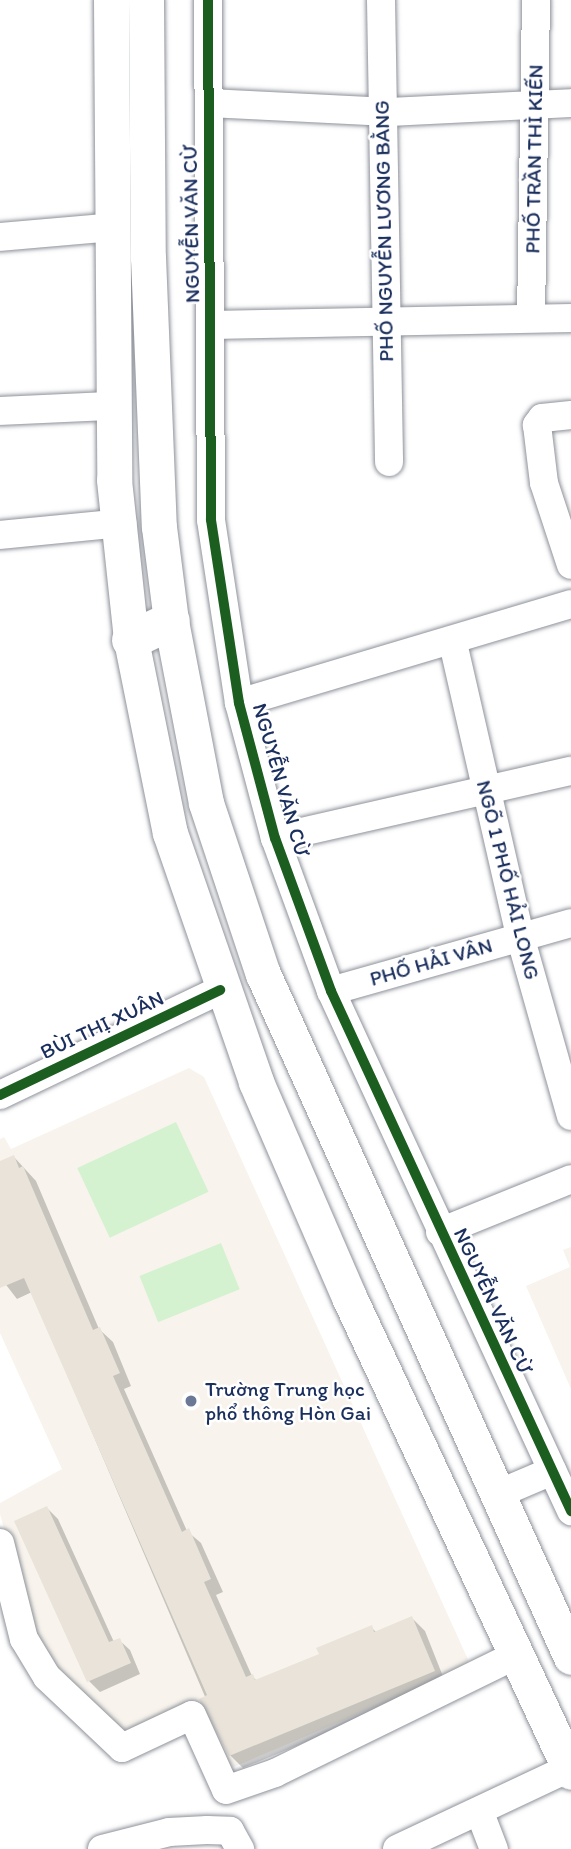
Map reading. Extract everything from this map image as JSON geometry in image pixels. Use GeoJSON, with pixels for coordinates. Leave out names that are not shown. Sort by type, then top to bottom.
{"type":"FeatureCollection","features":[{"type":"Feature","properties":{"kind":"highway"},"geometry":{"type":"LineString","coordinates":[[131,640],[171,621]]}},
{"type":"Feature","properties":{"kind":"main road"},"geometry":{"type":"LineString","coordinates":[[111,0],[114,227],[111,406],[131,640],[170,833],[220,990],[349,1297],[570,1770]]}},
{"type":"Feature","properties":{"kind":"main road","name":"NGUYỄN VĂN CỪ"},"geometry":{"type":"LineString","coordinates":[[146,0],[148,271],[159,527],[171,621],[206,803],[263,974],[571,1657]]}},
{"type":"Feature","properties":{"kind":"street","name":"NGUYỄN VĂN CỪ"},"geometry":{"type":"LineString","coordinates":[[208,0],[212,325],[211,520],[239,703],[275,838],[331,991],[571,1511]]}},
{"type":"Feature","properties":{"kind":"street","name":"PHỐ NGUYỄN LƯƠNG BẰNG"},"geometry":{"type":"LineString","coordinates":[[382,0],[381,111],[389,462]]}},
{"type":"Feature","properties":{"kind":"street","name":"PHỐ TRẦN THÌ KIẾN"},"geometry":{"type":"LineString","coordinates":[[530,318],[536,0]]}},
{"type":"Feature","properties":{"kind":"street"},"geometry":{"type":"LineString","coordinates":[[209,103],[381,111],[535,102],[571,103]]}},
{"type":"Feature","properties":{"kind":"street"},"geometry":{"type":"LineString","coordinates":[[0,237],[114,227]]}},
{"type":"Feature","properties":{"kind":"street"},"geometry":{"type":"LineString","coordinates":[[212,325],[571,318]]}},
{"type":"Feature","properties":{"kind":"street"},"geometry":{"type":"LineString","coordinates":[[0,411],[111,406]]}},
{"type":"Feature","properties":{"kind":"street"},"geometry":{"type":"LineString","coordinates":[[571,415],[542,418],[537,425],[544,482],[561,526],[571,565]]}},
{"type":"Feature","properties":{"kind":"street"},"geometry":{"type":"LineString","coordinates":[[0,535],[122,523]]}},
{"type":"Feature","properties":{"kind":"street"},"geometry":{"type":"LineString","coordinates":[[239,703],[453,643],[571,604]]}},
{"type":"Feature","properties":{"kind":"street","name":"NGÕ 1 PHỐ HẢI LONG"},"geometry":{"type":"LineString","coordinates":[[453,643],[484,788],[520,936],[571,1116]]}},
{"type":"Feature","properties":{"kind":"street"},"geometry":{"type":"LineString","coordinates":[[275,838],[484,788],[571,771]]}},
{"type":"Feature","properties":{"kind":"street","name":"PHỐ HẢI VÂN"},"geometry":{"type":"LineString","coordinates":[[331,991],[571,923]]}},
{"type":"Feature","properties":{"kind":"street","name":"BÙI THỊ XUÂN"},"geometry":{"type":"LineString","coordinates":[[0,1095],[220,990]]}},
{"type":"Feature","properties":{"kind":"street"},"geometry":{"type":"LineString","coordinates":[[440,1232],[571,1179]]}},
{"type":"Feature","properties":{"kind":"street"},"geometry":{"type":"LineString","coordinates":[[498,1494],[552,1471]]}},
{"type":"Feature","properties":{"kind":"street"},"geometry":{"type":"LineString","coordinates":[[0,1543],[24,1639],[47,1677],[122,1748],[192,1715],[226,1790],[235,1840],[169,1832],[102,1849]]}},
{"type":"Feature","properties":{"kind":"street"},"geometry":{"type":"LineString","coordinates":[[226,1790],[275,1773],[516,1655]]}},
{"type":"Feature","properties":{"kind":"street"},"geometry":{"type":"LineString","coordinates":[[397,1849],[570,1770]]}},
{"type":"Feature","properties":{"kind":"street"},"geometry":{"type":"LineString","coordinates":[[480,1813],[494,1849]]}},
{"type":"Feature","properties":{"kind":"shaded area","name":"Trường Trung học phổ thông Hòn Gai"},"geometry":{"type":"Polygon","coordinates":[[[189,1068],[204,1077],[471,1666],[224,1771],[195,1706],[121,1738],[42,1664],[0,1514],[0,1503],[62,1469],[0,1333],[0,1139],[4,1137],[11,1149],[189,1068]]]}},
{"type":"Feature","properties":{"kind":"shaded area"},"geometry":{"type":"Polygon","coordinates":[[[571,1247],[571,1389],[526,1286],[570,1267],[563,1250],[571,1247]]]}},
{"type":"Feature","properties":{"kind":"green space"},"geometry":{"type":"Polygon","coordinates":[[[176,1122],[209,1192],[110,1238],[77,1168],[176,1122]]]}},
{"type":"Feature","properties":{"kind":"green space"},"geometry":{"type":"Polygon","coordinates":[[[221,1243],[240,1289],[158,1322],[139,1276],[221,1243]]]}},
{"type":"Feature","properties":{"kind":"building"},"geometry":{"type":"Polygon","coordinates":[[[14,1155],[19,1168],[23,1166],[93,1330],[100,1327],[120,1373],[113,1376],[182,1532],[189,1528],[211,1579],[204,1582],[246,1677],[253,1674],[255,1680],[319,1654],[316,1648],[372,1625],[374,1632],[412,1616],[435,1671],[229,1756],[199,1699],[207,1695],[24,1278],[0,1288],[0,1161],[14,1155]]]}},
{"type":"Feature","properties":{"kind":"building"},"geometry":{"type":"Polygon","coordinates":[[[47,1506],[109,1642],[120,1638],[131,1663],[87,1682],[14,1521],[47,1506]]]}},
{"type":"Feature","properties":{"kind":"cycle path"},"geometry":{"type":"LineString","coordinates":[[208,0],[211,520],[239,703],[275,838],[331,991],[571,1511]]}},
{"type":"Feature","properties":{"kind":"cycle path"},"geometry":{"type":"LineString","coordinates":[[0,1095],[220,990]]}},
{"type":"Feature","properties":{"kind":"place","name":"Trường Trung học phổ thông Hòn Gai"},"geometry":{"type":"Point","coordinates":[191,1401]}}]}
